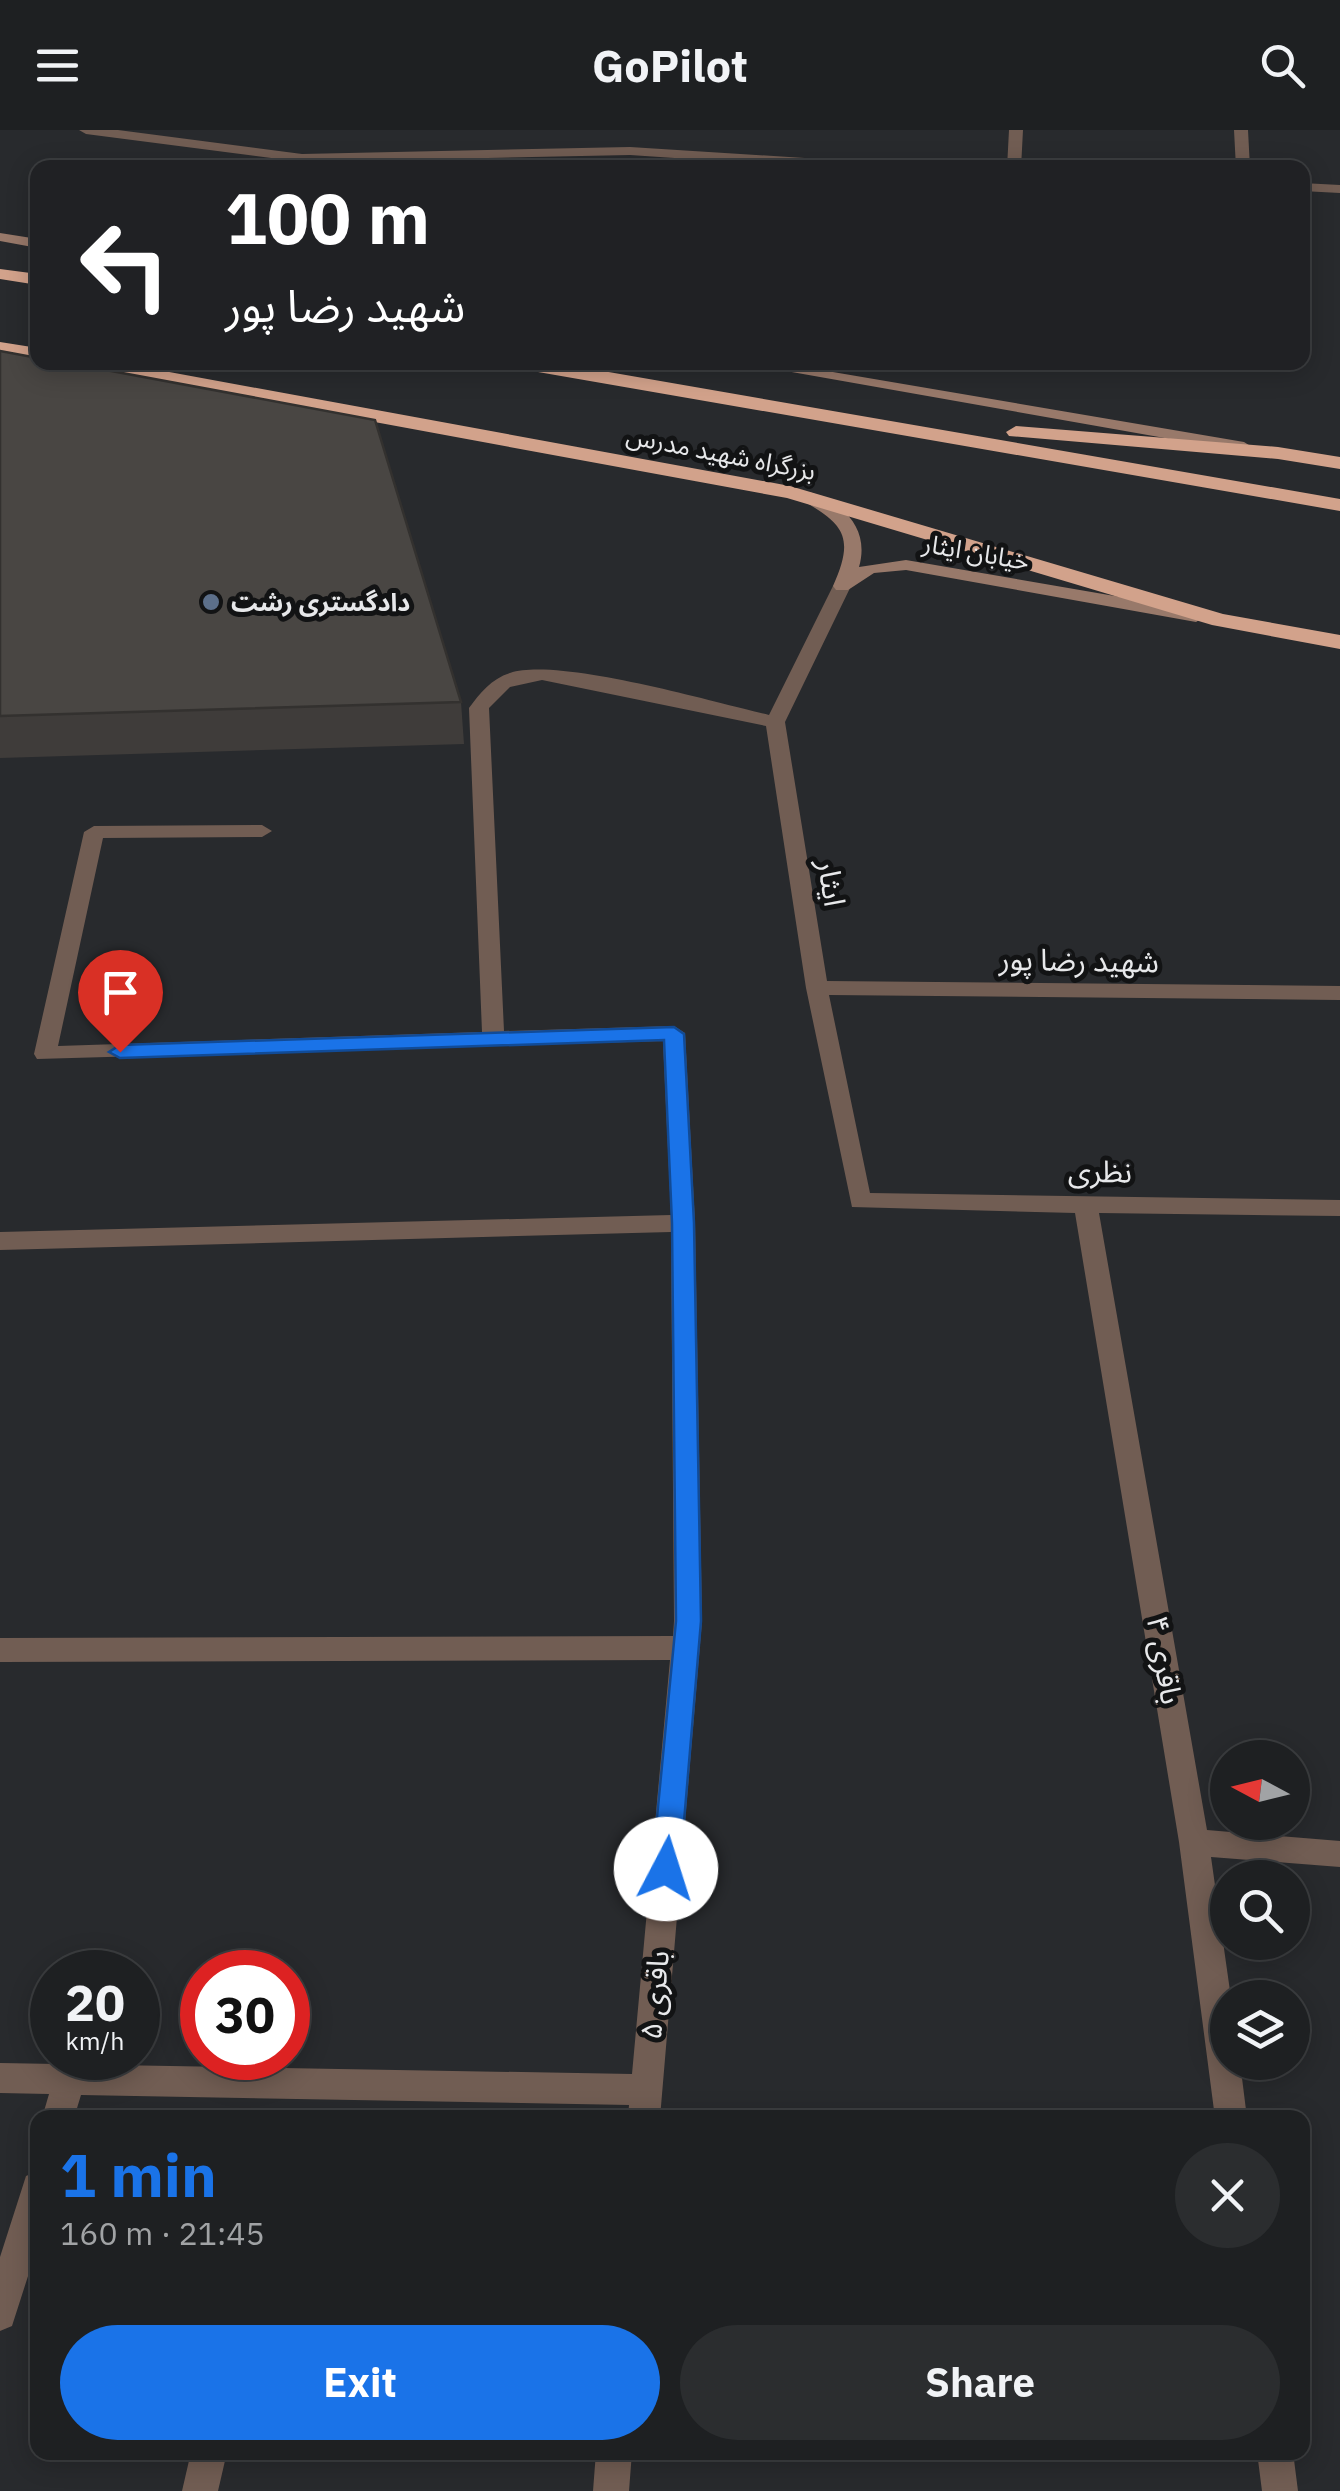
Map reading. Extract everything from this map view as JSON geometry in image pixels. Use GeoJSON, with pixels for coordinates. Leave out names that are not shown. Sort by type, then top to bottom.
{"type":"FeatureCollection","features":[{"type":"Feature","properties":{"kind":"highway"},"geometry":{"type":"LineString","coordinates":[[0,274],[30,279]]}},
{"type":"Feature","properties":{"kind":"highway"},"geometry":{"type":"LineString","coordinates":[[0,348],[30,353]]}},
{"type":"Feature","properties":{"kind":"highway","name":"بزرگراه شهید مدرس"},"geometry":{"type":"LineString","coordinates":[[125,370],[809,497],[1220,620],[1340,642]]}},
{"type":"Feature","properties":{"kind":"highway","name":"بزرگراه شهید مدرس"},"geometry":{"type":"LineString","coordinates":[[561,370],[1340,505]]}},
{"type":"Feature","properties":{"kind":"highway"},"geometry":{"type":"LineString","coordinates":[[828,416],[1278,453],[1340,463]]}},
{"type":"Feature","properties":{"kind":"street"},"geometry":{"type":"LineString","coordinates":[[86,130],[277,160]]}},
{"type":"Feature","properties":{"kind":"street"},"geometry":{"type":"LineString","coordinates":[[630,150],[631,130]]}},
{"type":"Feature","properties":{"kind":"street"},"geometry":{"type":"LineString","coordinates":[[1014,160],[1016,130]]}},
{"type":"Feature","properties":{"kind":"street"},"geometry":{"type":"LineString","coordinates":[[1241,130],[1243,160]]}},
{"type":"Feature","properties":{"kind":"street"},"geometry":{"type":"LineString","coordinates":[[373,160],[630,150],[779,160]]}},
{"type":"Feature","properties":{"kind":"street"},"geometry":{"type":"LineString","coordinates":[[1310,187],[1340,189]]}},
{"type":"Feature","properties":{"kind":"street"},"geometry":{"type":"LineString","coordinates":[[0,237],[30,243]]}},
{"type":"Feature","properties":{"kind":"street"},"geometry":{"type":"LineString","coordinates":[[790,370],[1278,453]]}},
{"type":"Feature","properties":{"kind":"street"},"geometry":{"type":"LineString","coordinates":[[262,831],[94,832],[45,1054],[493,1037],[479,708],[494,686],[522,673],[556,674],[775,722],[854,560],[851,529],[834,512],[809,497]]}},
{"type":"Feature","properties":{"kind":"street","name":"خیابان ایثار"},"geometry":{"type":"LineString","coordinates":[[842,586],[870,568],[906,565],[1220,620]]}},
{"type":"Feature","properties":{"kind":"street","name":"ایثار"},"geometry":{"type":"LineString","coordinates":[[775,722],[817,988],[860,1201]]}},
{"type":"Feature","properties":{"kind":"street","name":"شهید رضا پور"},"geometry":{"type":"LineString","coordinates":[[817,988],[1340,993]]}},
{"type":"Feature","properties":{"kind":"street","name":"باقری ۵"},"geometry":{"type":"LineString","coordinates":[[493,1037],[674,1034],[683,1223],[686,1648],[645,2104]]}},
{"type":"Feature","properties":{"kind":"street","name":"نظری"},"geometry":{"type":"LineString","coordinates":[[860,1201],[1340,1208]]}},
{"type":"Feature","properties":{"kind":"street","name":"باقری ۴"},"geometry":{"type":"LineString","coordinates":[[1086,1205],[1194,1842],[1230,2110]]}},
{"type":"Feature","properties":{"kind":"street"},"geometry":{"type":"LineString","coordinates":[[0,1241],[683,1223]]}},
{"type":"Feature","properties":{"kind":"street"},"geometry":{"type":"LineString","coordinates":[[0,1650],[686,1648]]}},
{"type":"Feature","properties":{"kind":"street"},"geometry":{"type":"LineString","coordinates":[[1194,1842],[1340,1854]]}},
{"type":"Feature","properties":{"kind":"street"},"geometry":{"type":"LineString","coordinates":[[0,2078],[30,2078]]}},
{"type":"Feature","properties":{"kind":"street"},"geometry":{"type":"LineString","coordinates":[[60,2110],[69,2080]]}},
{"type":"Feature","properties":{"kind":"street"},"geometry":{"type":"LineString","coordinates":[[114,2080],[645,2104]]}},
{"type":"Feature","properties":{"kind":"street"},"geometry":{"type":"LineString","coordinates":[[0,2314],[30,2215]]}},
{"type":"Feature","properties":{"kind":"street"},"geometry":{"type":"LineString","coordinates":[[200,2491],[207,2460]]}},
{"type":"Feature","properties":{"kind":"street"},"geometry":{"type":"LineString","coordinates":[[611,2491],[613,2460]]}},
{"type":"Feature","properties":{"kind":"street"},"geometry":{"type":"LineString","coordinates":[[1276,2460],[1280,2491]]}},
{"type":"Feature","properties":{"kind":"building","name":"دادگستری رشت"},"geometry":{"type":"Polygon","coordinates":[[[0,351],[30,357],[30,370],[106,370],[375,420],[461,702],[0,716],[0,351]]]}},
{"type":"Feature","properties":{"kind":"place","name":"دادگستری رشت"},"geometry":{"type":"Point","coordinates":[211,602]}},
{"type":"Feature","properties":{"kind":"route"},"geometry":{"type":"LineString","coordinates":[[120,1052],[674,1034],[683,1223],[688,1621],[666,1869]]}}]}
